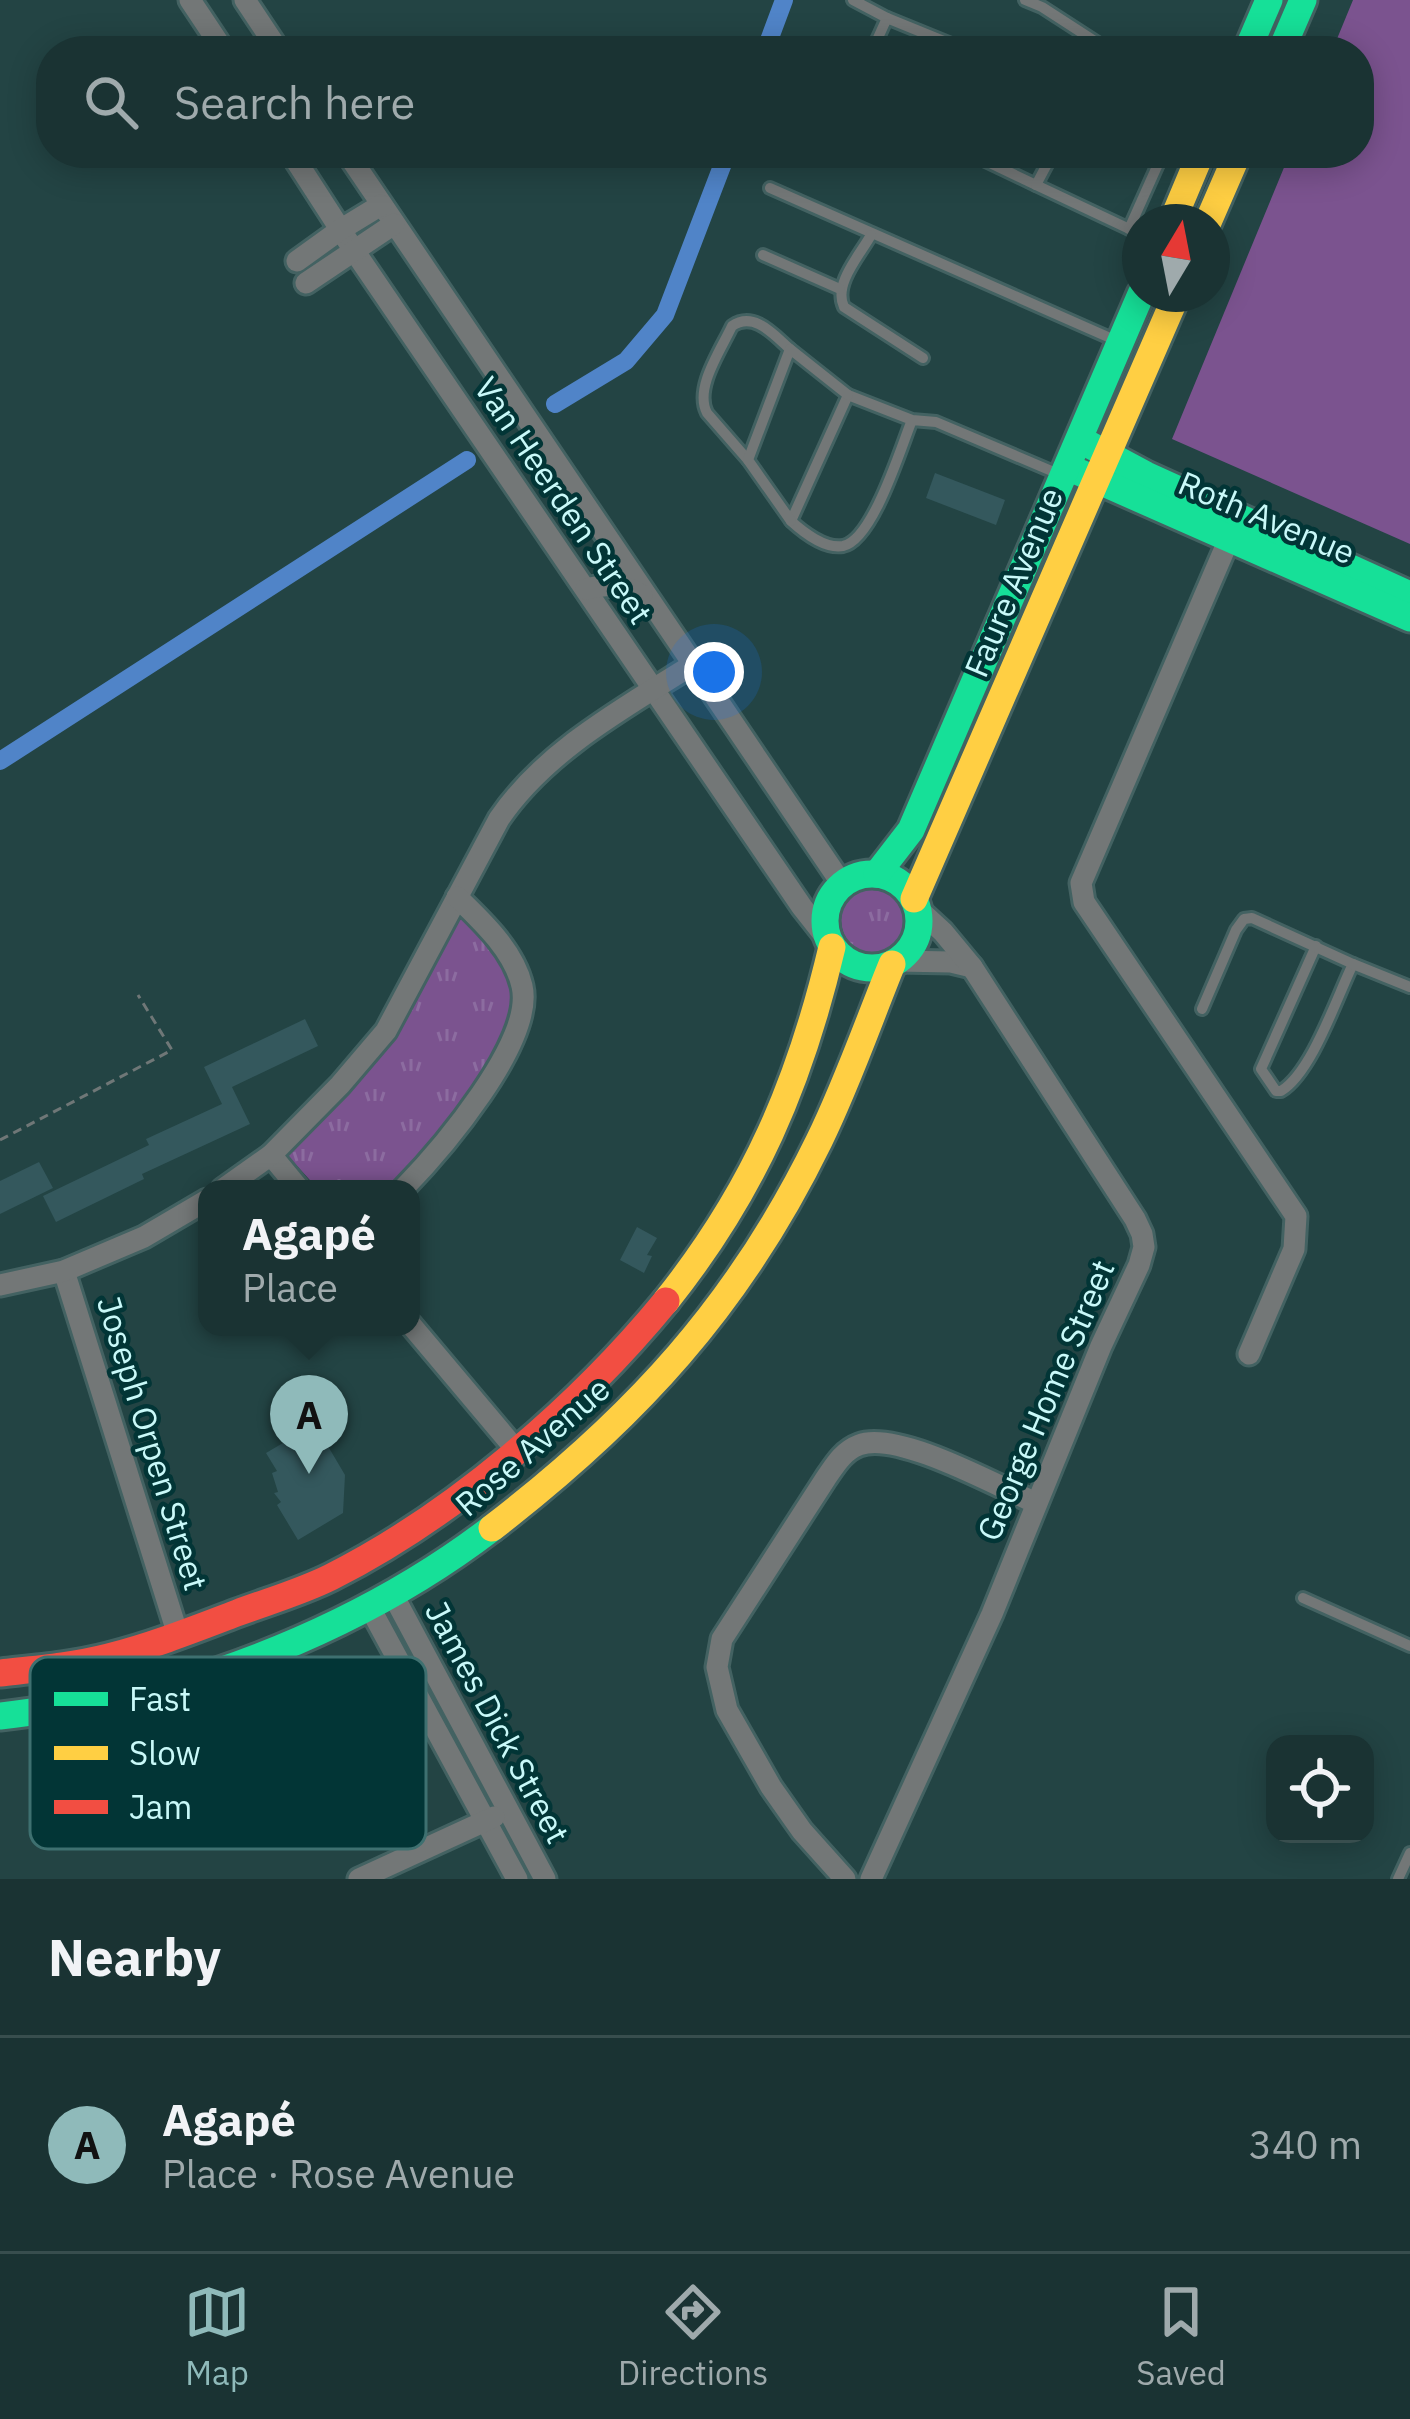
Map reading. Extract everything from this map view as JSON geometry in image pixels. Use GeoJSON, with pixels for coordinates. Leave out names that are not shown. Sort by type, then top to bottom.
{"type":"FeatureCollection","features":[{"type":"Feature","properties":{"kind":"street"},"geometry":{"type":"LineString","coordinates":[[190,0],[214,36]]}},
{"type":"Feature","properties":{"kind":"street"},"geometry":{"type":"LineString","coordinates":[[244,0],[269,36]]}},
{"type":"Feature","properties":{"kind":"street"},"geometry":{"type":"LineString","coordinates":[[1253,36],[1269,0]]}},
{"type":"Feature","properties":{"kind":"street"},"geometry":{"type":"LineString","coordinates":[[1288,36],[1304,0]]}},
{"type":"Feature","properties":{"kind":"street","name":"Van Heerden Street"},"geometry":{"type":"LineString","coordinates":[[300,168],[830,944]]}},
{"type":"Feature","properties":{"kind":"street","name":"Van Heerden Street"},"geometry":{"type":"LineString","coordinates":[[356,168],[842,884]]}},
{"type":"Feature","properties":{"kind":"street"},"geometry":{"type":"LineString","coordinates":[[1180,204],[1195,168]]}},
{"type":"Feature","properties":{"kind":"street"},"geometry":{"type":"LineString","coordinates":[[1216,204],[1231,168]]}},
{"type":"Feature","properties":{"kind":"street"},"geometry":{"type":"LineString","coordinates":[[302,272],[387,214]]}},
{"type":"Feature","properties":{"kind":"street","name":"Faure Avenue"},"geometry":{"type":"LineString","coordinates":[[877,874],[911,830],[1133,312]]}},
{"type":"Feature","properties":{"kind":"street","name":"Faure Avenue"},"geometry":{"type":"LineString","coordinates":[[916,904],[1169,312]]}},
{"type":"Feature","properties":{"kind":"street","name":"Roth Avenue"},"geometry":{"type":"LineString","coordinates":[[1070,461],[1109,454],[1146,476],[1410,596]]}},
{"type":"Feature","properties":{"kind":"street","name":"Roth Avenue"},"geometry":{"type":"LineString","coordinates":[[1070,461],[1096,481],[1410,618]]}},
{"type":"Feature","properties":{"kind":"street"},"geometry":{"type":"LineString","coordinates":[[1229,539],[1081,883],[1084,902],[1296,1216],[1294,1249],[1249,1354]]}},
{"type":"Feature","properties":{"kind":"street"},"geometry":{"type":"LineString","coordinates":[[586,589],[629,586],[646,597]]}},
{"type":"Feature","properties":{"kind":"street"},"geometry":{"type":"LineString","coordinates":[[236,1180],[271,1155],[386,1031],[514,796],[562,752],[692,665]]}},
{"type":"Feature","properties":{"kind":"street"},"geometry":{"type":"LineString","coordinates":[[980,665],[1012,671]]}},
{"type":"Feature","properties":{"kind":"street"},"geometry":{"type":"LineString","coordinates":[[895,963],[916,939],[916,904],[902,885],[877,874],[856,876],[842,884],[827,904],[824,928],[830,944],[852,965],[879,968],[895,963],[951,962],[972,967]]}},
{"type":"Feature","properties":{"kind":"street"},"geometry":{"type":"LineString","coordinates":[[411,1180],[475,1105],[503,1058],[524,1003],[518,974],[500,943],[457,897]]}},
{"type":"Feature","properties":{"kind":"street","name":"George Home Street"},"geometry":{"type":"LineString","coordinates":[[871,1879],[992,1615],[1144,1247],[1135,1219],[972,967],[916,904]]}},
{"type":"Feature","properties":{"kind":"street","name":"Rose Avenue"},"geometry":{"type":"LineString","coordinates":[[106,1657],[317,1583],[392,1540],[506,1460],[625,1350],[670,1295],[751,1176],[808,1042],[830,944]]}},
{"type":"Feature","properties":{"kind":"street","name":"Rose Avenue"},"geometry":{"type":"LineString","coordinates":[[256,1657],[340,1624],[421,1580],[524,1507],[650,1390],[708,1323],[819,1141],[895,963]]}},
{"type":"Feature","properties":{"kind":"street"},"geometry":{"type":"LineString","coordinates":[[271,1155],[291,1180]]}},
{"type":"Feature","properties":{"kind":"street"},"geometry":{"type":"LineString","coordinates":[[0,1285],[64,1270],[144,1237],[198,1205]]}},
{"type":"Feature","properties":{"kind":"street","name":"Joseph Orpen Street"},"geometry":{"type":"LineString","coordinates":[[64,1270],[191,1631]]}},
{"type":"Feature","properties":{"kind":"street"},"geometry":{"type":"LineString","coordinates":[[419,1336],[506,1460],[524,1507]]}},
{"type":"Feature","properties":{"kind":"street"},"geometry":{"type":"LineString","coordinates":[[542,1430],[569,1468]]}},
{"type":"Feature","properties":{"kind":"street"},"geometry":{"type":"LineString","coordinates":[[845,1879],[802,1831],[727,1709],[717,1666],[722,1639],[840,1457],[853,1447],[895,1443],[1036,1503]]}},
{"type":"Feature","properties":{"kind":"street"},"geometry":{"type":"LineString","coordinates":[[392,1540],[421,1580]]}},
{"type":"Feature","properties":{"kind":"street"},"geometry":{"type":"LineString","coordinates":[[317,1583],[340,1624]]}},
{"type":"Feature","properties":{"kind":"street","name":"James Dick Street"},"geometry":{"type":"LineString","coordinates":[[382,1601],[415,1657]]}},
{"type":"Feature","properties":{"kind":"street","name":"James Dick Street"},"geometry":{"type":"LineString","coordinates":[[382,1601],[408,1657]]}},
{"type":"Feature","properties":{"kind":"street"},"geometry":{"type":"LineString","coordinates":[[191,1631],[212,1657]]}},
{"type":"Feature","properties":{"kind":"street"},"geometry":{"type":"LineString","coordinates":[[149,1645],[153,1657]]}},
{"type":"Feature","properties":{"kind":"street","name":"Rose Avenue"},"geometry":{"type":"LineString","coordinates":[[0,1673],[30,1668]]}},
{"type":"Feature","properties":{"kind":"street","name":"James Dick Street"},"geometry":{"type":"LineString","coordinates":[[426,1675],[545,1879]]}},
{"type":"Feature","properties":{"kind":"street","name":"James Dick Street"},"geometry":{"type":"LineString","coordinates":[[426,1696],[484,1821],[518,1879]]}},
{"type":"Feature","properties":{"kind":"street","name":"Rose Avenue"},"geometry":{"type":"LineString","coordinates":[[0,1716],[30,1714]]}},
{"type":"Feature","properties":{"kind":"street"},"geometry":{"type":"LineString","coordinates":[[426,1848],[508,1812]]}},
{"type":"Feature","properties":{"kind":"street"},"geometry":{"type":"LineString","coordinates":[[358,1879],[423,1849]]}},
{"type":"Feature","properties":{"kind":"lane"},"geometry":{"type":"LineString","coordinates":[[853,0],[931,36]]}},
{"type":"Feature","properties":{"kind":"lane"},"geometry":{"type":"LineString","coordinates":[[1025,0],[1087,36]]}},
{"type":"Feature","properties":{"kind":"lane"},"geometry":{"type":"LineString","coordinates":[[879,36],[887,18]]}},
{"type":"Feature","properties":{"kind":"lane"},"geometry":{"type":"LineString","coordinates":[[1001,168],[1122,225]]}},
{"type":"Feature","properties":{"kind":"lane"},"geometry":{"type":"LineString","coordinates":[[1036,184],[1045,168]]}},
{"type":"Feature","properties":{"kind":"lane"},"geometry":{"type":"LineString","coordinates":[[1145,204],[1158,168]]}},
{"type":"Feature","properties":{"kind":"lane"},"geometry":{"type":"LineString","coordinates":[[770,188],[1120,343]]}},
{"type":"Feature","properties":{"kind":"lane"},"geometry":{"type":"LineString","coordinates":[[872,235],[839,296],[844,307],[923,358]]}},
{"type":"Feature","properties":{"kind":"lane"},"geometry":{"type":"LineString","coordinates":[[763,255],[840,289]]}},
{"type":"Feature","properties":{"kind":"lane"},"geometry":{"type":"LineString","coordinates":[[912,420],[868,524],[852,542],[832,545],[791,521],[707,413],[703,392],[732,326],[752,320],[848,395],[912,420],[936,422],[1070,461]]}},
{"type":"Feature","properties":{"kind":"lane"},"geometry":{"type":"LineString","coordinates":[[748,460],[790,349]]}},
{"type":"Feature","properties":{"kind":"lane"},"geometry":{"type":"LineString","coordinates":[[791,521],[848,395]]}},
{"type":"Feature","properties":{"kind":"lane"},"geometry":{"type":"LineString","coordinates":[[1202,1009],[1236,930],[1244,919],[1252,918],[1410,986]]}},
{"type":"Feature","properties":{"kind":"lane"},"geometry":{"type":"LineString","coordinates":[[1316,946],[1262,1069],[1276,1090],[1289,1086],[1310,1057],[1353,964]]}},
{"type":"Feature","properties":{"kind":"lane"},"geometry":{"type":"LineString","coordinates":[[1304,1598],[1410,1646]]}},
{"type":"Feature","properties":{"kind":"lane"},"geometry":{"type":"LineString","coordinates":[[1398,1879],[1410,1853]]}},
{"type":"Feature","properties":{"kind":"path"},"geometry":{"type":"LineString","coordinates":[[0,1140],[172,1051],[138,995]]}},
{"type":"Feature","properties":{"kind":"green space"},"geometry":{"type":"Polygon","coordinates":[[[1353,0],[1410,0],[1410,544],[1172,439],[1224,312],[1230,312],[1230,298],[1284,168],[1374,168],[1374,36],[1338,36],[1353,0]]]}},
{"type":"Feature","properties":{"kind":"green space"},"geometry":{"type":"Polygon","coordinates":[[[878,883],[904,894],[915,920],[904,946],[878,957],[852,946],[841,920],[852,894],[878,883]]]}},
{"type":"Feature","properties":{"kind":"green space"},"geometry":{"type":"Polygon","coordinates":[[[466,918],[480,926],[521,990],[493,1063],[430,1149],[399,1180],[310,1180],[288,1156],[387,1044],[455,921],[466,918]]]}},
{"type":"Feature","properties":{"kind":"building"},"geometry":{"type":"Polygon","coordinates":[[[935,473],[1005,500],[996,525],[926,498],[935,473]]]}},
{"type":"Feature","properties":{"kind":"building"},"geometry":{"type":"Polygon","coordinates":[[[305,1019],[318,1046],[232,1087],[250,1124],[142,1174],[144,1179],[56,1222],[43,1196],[149,1145],[146,1139],[222,1104],[204,1067],[305,1019]]]}},
{"type":"Feature","properties":{"kind":"building"},"geometry":{"type":"Polygon","coordinates":[[[39,1162],[53,1188],[0,1214],[0,1181],[39,1162]]]}},
{"type":"Feature","properties":{"kind":"building"},"geometry":{"type":"Polygon","coordinates":[[[637,1227],[657,1238],[644,1273],[620,1260],[637,1227]]]}},
{"type":"Feature","properties":{"kind":"building"},"geometry":{"type":"Polygon","coordinates":[[[306,1409],[345,1475],[343,1513],[298,1540],[277,1505],[281,1502],[274,1493],[278,1492],[272,1473],[277,1471],[266,1453],[283,1443],[274,1427],[306,1409]]]}},
{"type":"Feature","properties":{"kind":"waterway"},"geometry":{"type":"LineString","coordinates":[[771,36],[784,0]]}},
{"type":"Feature","properties":{"kind":"waterway"},"geometry":{"type":"LineString","coordinates":[[555,404],[626,361],[665,315],[721,168]]}},
{"type":"Feature","properties":{"kind":"waterway"},"geometry":{"type":"LineString","coordinates":[[0,761],[467,460]]}},
{"type":"Feature","properties":{"kind":"traffic: fast"},"geometry":{"type":"LineString","coordinates":[[1253,36],[1269,0]]}},
{"type":"Feature","properties":{"kind":"traffic: fast"},"geometry":{"type":"LineString","coordinates":[[1287,36],[1303,0]]}},
{"type":"Feature","properties":{"kind":"traffic: fast"},"geometry":{"type":"LineString","coordinates":[[877,874],[911,830],[1133,312]]}},
{"type":"Feature","properties":{"kind":"traffic: fast"},"geometry":{"type":"LineString","coordinates":[[1090,445],[1410,595]]}},
{"type":"Feature","properties":{"kind":"traffic: fast"},"geometry":{"type":"LineString","coordinates":[[1081,473],[1410,618]]}},
{"type":"Feature","properties":{"kind":"traffic: fast"},"geometry":{"type":"LineString","coordinates":[[863,874],[881,874],[906,887],[916,903],[919,921],[916,939],[906,955],[881,968],[863,968],[838,955],[825,930],[825,912],[838,887],[863,874]]}},
{"type":"Feature","properties":{"kind":"traffic: fast"},"geometry":{"type":"LineString","coordinates":[[259,1657],[380,1601],[492,1528]]}},
{"type":"Feature","properties":{"kind":"traffic: fast"},"geometry":{"type":"LineString","coordinates":[[0,1716],[30,1712]]}},
{"type":"Feature","properties":{"kind":"traffic: slow"},"geometry":{"type":"LineString","coordinates":[[1180,204],[1195,168]]}},
{"type":"Feature","properties":{"kind":"traffic: slow"},"geometry":{"type":"LineString","coordinates":[[1216,204],[1231,168]]}},
{"type":"Feature","properties":{"kind":"traffic: slow"},"geometry":{"type":"LineString","coordinates":[[914,899],[1169,312]]}},
{"type":"Feature","properties":{"kind":"traffic: slow"},"geometry":{"type":"LineString","coordinates":[[666,1301],[725,1218],[770,1134],[805,1044],[832,947]]}},
{"type":"Feature","properties":{"kind":"traffic: slow"},"geometry":{"type":"LineString","coordinates":[[492,1528],[544,1487],[637,1400],[718,1307],[788,1200],[819,1141],[892,964]]}},
{"type":"Feature","properties":{"kind":"traffic: jam"},"geometry":{"type":"LineString","coordinates":[[108,1657],[308,1587],[423,1523],[554,1419],[666,1301]]}},
{"type":"Feature","properties":{"kind":"traffic: jam"},"geometry":{"type":"LineString","coordinates":[[0,1673],[30,1669]]}},
{"type":"Feature","properties":{"kind":"place","name":"Agapé"},"geometry":{"type":"Point","coordinates":[309,1474]}}]}
